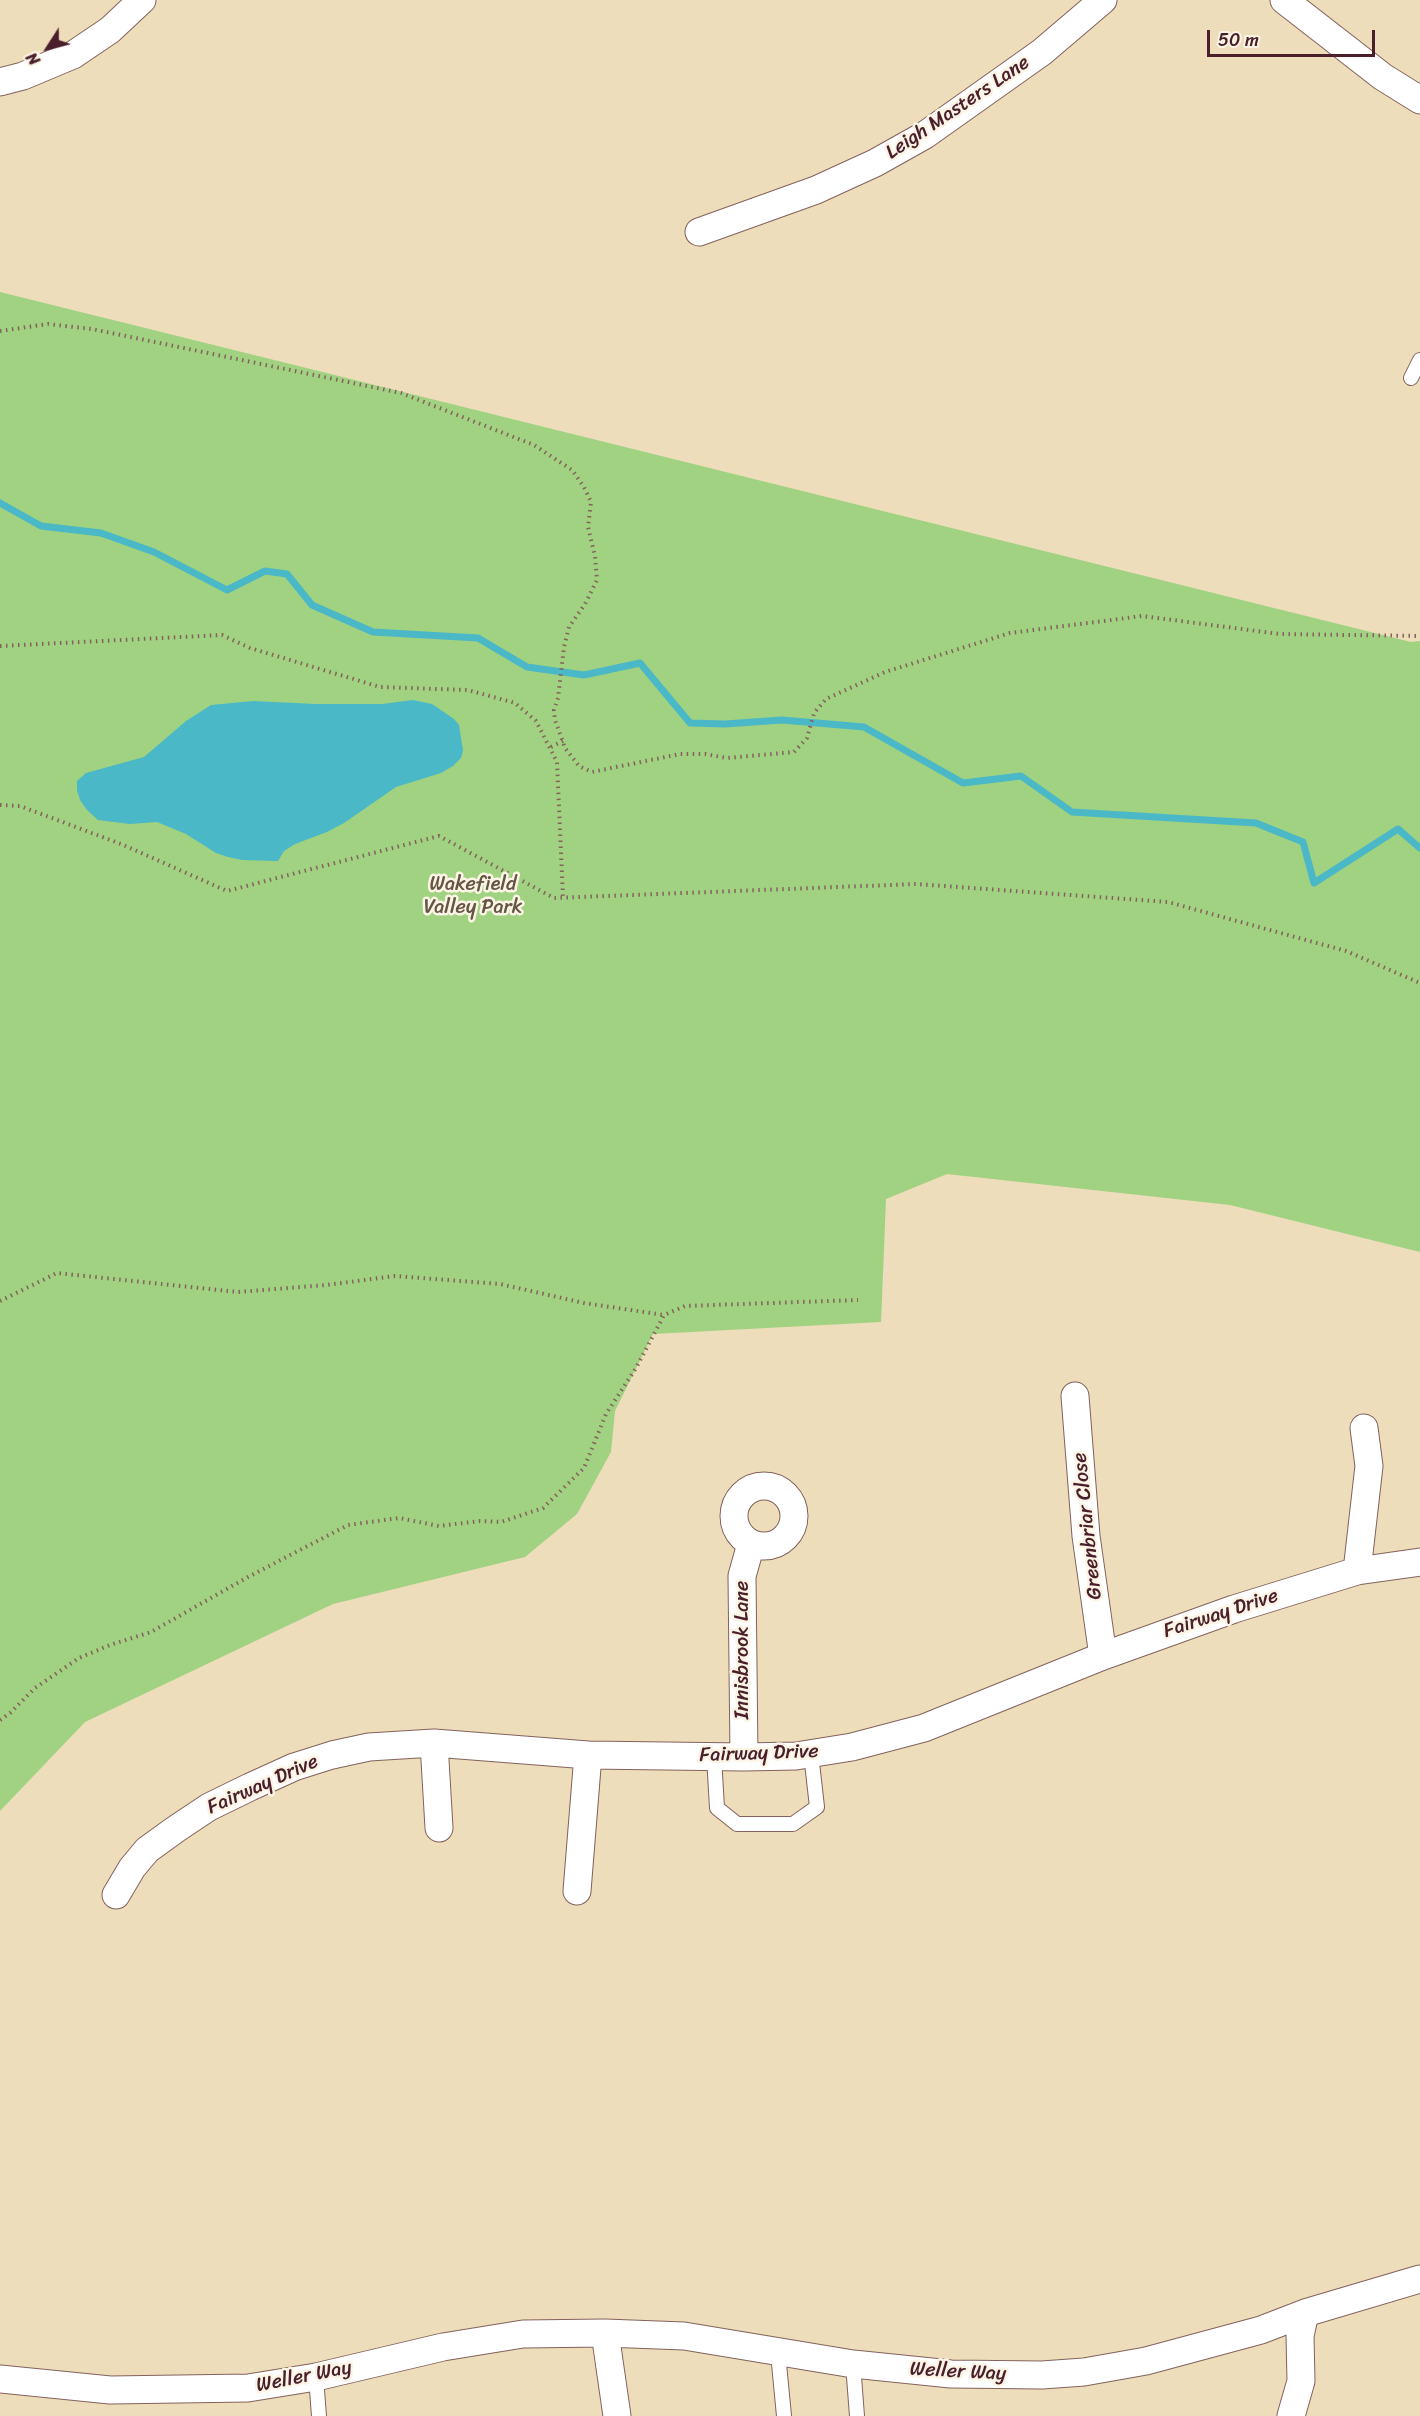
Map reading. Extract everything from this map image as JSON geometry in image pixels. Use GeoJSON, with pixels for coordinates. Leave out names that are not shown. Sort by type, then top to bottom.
{"type":"FeatureCollection","features":[{"type":"Feature","properties":{"kind":"street"},"geometry":{"type":"LineString","coordinates":[[0,82],[23,76],[73,55],[110,30],[142,0]]}},
{"type":"Feature","properties":{"kind":"street","name":"Leigh Masters Lane"},"geometry":{"type":"LineString","coordinates":[[699,232],[816,190],[875,163],[925,135],[1042,52],[1103,0]]}},
{"type":"Feature","properties":{"kind":"street"},"geometry":{"type":"LineString","coordinates":[[1284,0],[1383,77],[1420,100]]}},
{"type":"Feature","properties":{"kind":"street","name":"Greenbriar Close"},"geometry":{"type":"LineString","coordinates":[[1075,1396],[1086,1536],[1103,1656]]}},
{"type":"Feature","properties":{"kind":"street"},"geometry":{"type":"LineString","coordinates":[[1357,1571],[1369,1466],[1364,1428]]}},
{"type":"Feature","properties":{"kind":"street","name":"Innisbrook Lane"},"geometry":{"type":"LineString","coordinates":[[744,1757],[742,1576],[751,1544]]}},
{"type":"Feature","properties":{"kind":"street","name":"Fairway Drive"},"geometry":{"type":"LineString","coordinates":[[116,1895],[132,1868],[147,1850],[176,1829],[209,1808],[250,1787],[294,1767],[332,1755],[369,1747],[434,1743],[588,1755],[744,1757],[812,1754],[878,1742],[924,1728],[1103,1656],[1234,1609],[1357,1571],[1420,1562]]}},
{"type":"Feature","properties":{"kind":"street"},"geometry":{"type":"LineString","coordinates":[[434,1743],[439,1828]]}},
{"type":"Feature","properties":{"kind":"street"},"geometry":{"type":"LineString","coordinates":[[577,1892],[588,1755]]}},
{"type":"Feature","properties":{"kind":"street","name":"Weller Way"},"geometry":{"type":"LineString","coordinates":[[0,2379],[110,2390],[174,2391],[248,2388],[316,2377],[443,2347],[523,2334],[605,2333],[684,2336],[853,2364],[951,2374],[1042,2375],[1084,2372],[1146,2361],[1261,2330],[1305,2313],[1420,2279]]}},
{"type":"Feature","properties":{"kind":"street"},"geometry":{"type":"LineString","coordinates":[[1291,2416],[1301,2381],[1300,2336],[1305,2313]]}},
{"type":"Feature","properties":{"kind":"street"},"geometry":{"type":"LineString","coordinates":[[605,2333],[617,2416]]}},
{"type":"Feature","properties":{"kind":"lane"},"geometry":{"type":"LineString","coordinates":[[1411,378],[1420,360]]}},
{"type":"Feature","properties":{"kind":"lane"},"geometry":{"type":"LineString","coordinates":[[714,1757],[717,1808],[737,1824],[793,1824],[817,1807],[812,1754]]}},
{"type":"Feature","properties":{"kind":"lane"},"geometry":{"type":"LineString","coordinates":[[778,2353],[784,2416]]}},
{"type":"Feature","properties":{"kind":"lane"},"geometry":{"type":"LineString","coordinates":[[853,2364],[857,2416]]}},
{"type":"Feature","properties":{"kind":"lane"},"geometry":{"type":"LineString","coordinates":[[316,2377],[319,2416]]}},
{"type":"Feature","properties":{"kind":"path"},"geometry":{"type":"LineString","coordinates":[[0,331],[48,324],[92,329],[401,393],[534,445],[572,470],[591,502],[588,527],[595,556],[597,580],[585,604],[569,627],[558,698],[554,710],[555,720],[565,748],[579,766],[592,772],[680,754],[705,754],[727,758],[794,752],[807,738],[814,713],[826,699],[885,672],[1010,633],[1142,616],[1280,634],[1420,636]]}},
{"type":"Feature","properties":{"kind":"path"},"geometry":{"type":"LineString","coordinates":[[0,646],[222,635],[250,648],[380,687],[468,690],[516,703],[536,721],[557,762],[563,898]]}},
{"type":"Feature","properties":{"kind":"path"},"geometry":{"type":"LineString","coordinates":[[551,747],[563,741]]}},
{"type":"Feature","properties":{"kind":"path"},"geometry":{"type":"LineString","coordinates":[[0,805],[20,806],[121,844],[227,891],[439,836],[554,898],[916,884],[1168,902],[1346,951],[1420,983]]}},
{"type":"Feature","properties":{"kind":"path"},"geometry":{"type":"LineString","coordinates":[[0,1301],[57,1273],[238,1292],[326,1285],[396,1276],[500,1284],[584,1303],[664,1315],[685,1306],[858,1300]]}},
{"type":"Feature","properties":{"kind":"path"},"geometry":{"type":"LineString","coordinates":[[0,1720],[34,1689],[79,1658],[110,1645],[152,1632],[248,1576],[348,1525],[399,1518],[439,1526],[480,1521],[501,1522],[543,1508],[584,1468],[606,1414],[636,1368],[664,1315]]}},
{"type":"Feature","properties":{"kind":"green space","name":"Wakefield Valley Park"},"geometry":{"type":"Polygon","coordinates":[[[0,292],[1411,642],[1420,641],[1420,1252],[1230,1205],[947,1174],[886,1199],[881,1322],[653,1334],[615,1411],[611,1452],[577,1514],[525,1557],[333,1604],[85,1722],[0,1811],[0,292]]]}},
{"type":"Feature","properties":{"kind":"water"},"geometry":{"type":"Polygon","coordinates":[[[413,700],[432,704],[459,725],[463,750],[461,758],[441,773],[396,787],[344,823],[295,844],[284,851],[278,861],[242,860],[228,857],[216,853],[186,834],[157,822],[130,824],[98,820],[80,800],[77,790],[77,781],[86,773],[144,757],[186,721],[211,705],[253,701],[382,704],[413,700]]]}},
{"type":"Feature","properties":{"kind":"waterway"},"geometry":{"type":"LineString","coordinates":[[0,503],[41,526],[101,533],[154,552],[227,590],[265,571],[287,574],[312,605],[373,632],[478,638],[527,667],[584,675],[640,663],[690,723],[725,724],[782,720],[864,727],[963,783],[1021,776],[1072,812],[1256,823],[1303,842],[1314,883],[1398,829],[1420,848]]}}]}
